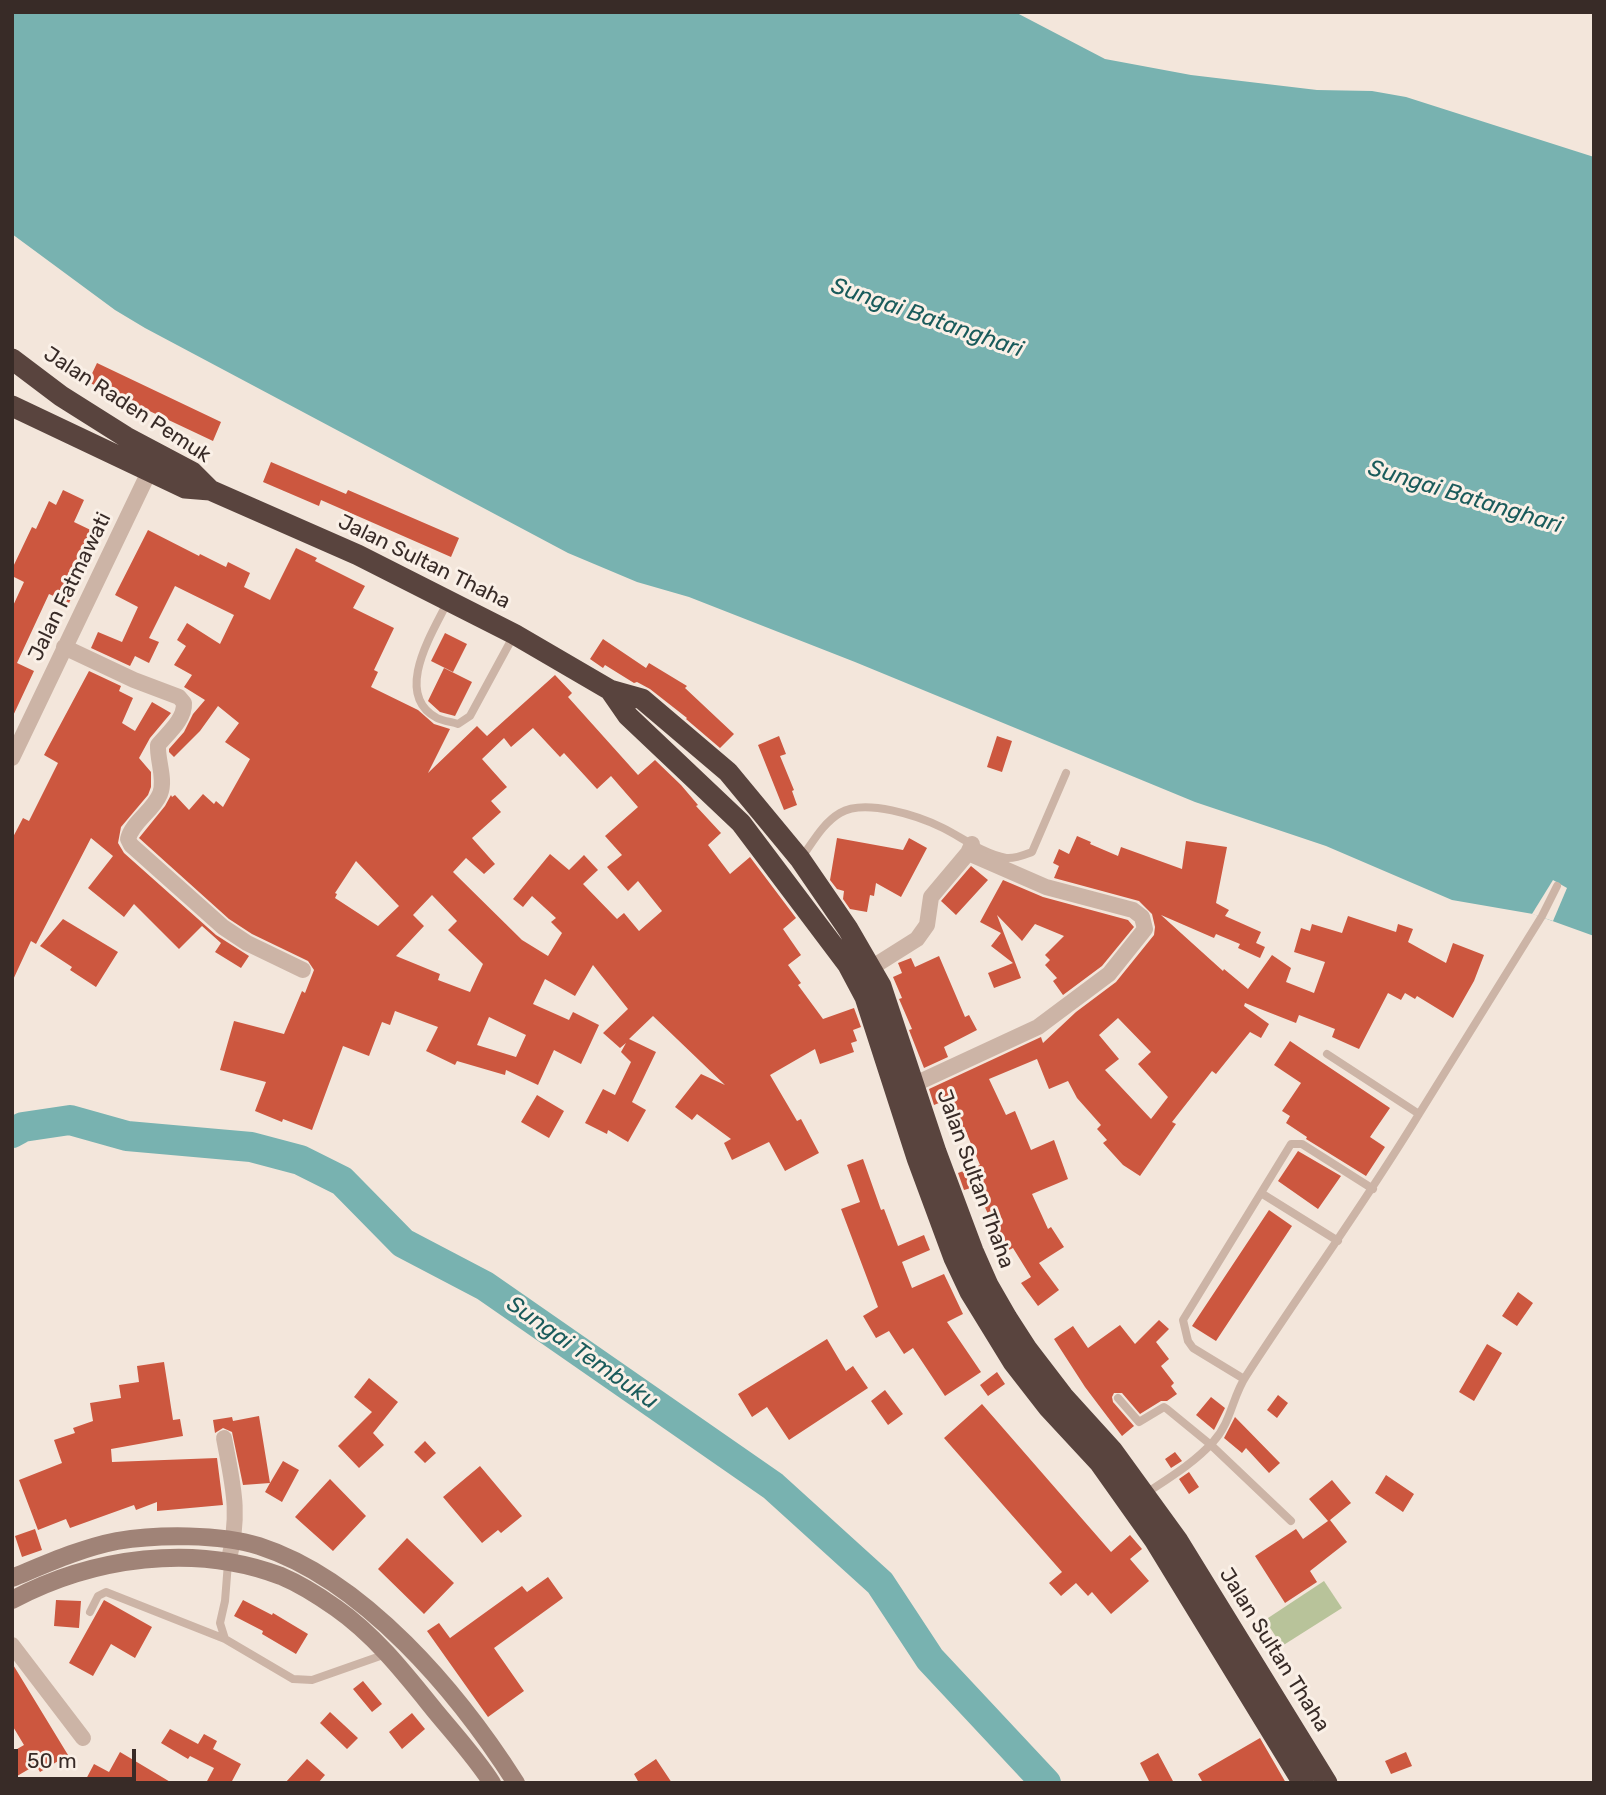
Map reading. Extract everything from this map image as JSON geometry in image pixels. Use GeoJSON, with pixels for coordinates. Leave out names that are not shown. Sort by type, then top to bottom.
{"type":"FeatureCollection","features":[{"type":"Feature","properties":{"kind":"highway","name":"Jalan Raden Pemuk"},"geometry":{"type":"LineString","coordinates":[[12,359],[61,396],[126,437],[192,472],[210,490]]}},
{"type":"Feature","properties":{"kind":"highway"},"geometry":{"type":"LineString","coordinates":[[44,422],[61,396]]}},
{"type":"Feature","properties":{"kind":"highway","name":"Jalan Raden Pemuk"},"geometry":{"type":"LineString","coordinates":[[12,406],[185,488],[210,490]]}},
{"type":"Feature","properties":{"kind":"highway","name":"Jalan Sultan Thaha"},"geometry":{"type":"LineString","coordinates":[[210,490],[358,555],[514,634],[611,690],[642,699],[728,772],[800,859],[848,929],[881,986],[915,1084],[927,1155],[954,1258],[990,1326],[1048,1407],[1178,1541],[1327,1783]]}},
{"type":"Feature","properties":{"kind":"highway","name":"Jalan Sultan Thaha"},"geometry":{"type":"LineString","coordinates":[[611,690],[628,716],[741,822],[848,965],[865,997],[927,1155]]}},
{"type":"Feature","properties":{"kind":"highway"},"geometry":{"type":"LineString","coordinates":[[782,875],[800,859]]}},
{"type":"Feature","properties":{"kind":"highway","name":"Jalan Sultan Thaha"},"geometry":{"type":"LineString","coordinates":[[1137,1499],[1172,1566],[1303,1783]]}},
{"type":"Feature","properties":{"kind":"street","name":"Jalan Fatmawati"},"geometry":{"type":"LineString","coordinates":[[13,756],[149,472]]}},
{"type":"Feature","properties":{"kind":"street"},"geometry":{"type":"LineString","coordinates":[[64,647],[134,680],[179,697],[184,703],[185,710],[180,719],[158,744],[161,792],[150,810],[129,833],[131,845],[223,927],[247,943],[303,970]]}},
{"type":"Feature","properties":{"kind":"street"},"geometry":{"type":"LineString","coordinates":[[871,968],[917,939],[927,926],[931,897],[970,849],[1046,887],[1133,910],[1142,917],[1145,929],[1109,974],[1038,1027],[915,1084]]}},
{"type":"Feature","properties":{"kind":"street"},"geometry":{"type":"LineString","coordinates":[[224,1438],[236,1500],[234,1540],[228,1563]]}},
{"type":"Feature","properties":{"kind":"street"},"geometry":{"type":"LineString","coordinates":[[12,1578],[74,1553],[115,1542],[156,1536],[234,1540],[259,1546],[313,1570],[347,1592],[372,1613],[449,1693],[516,1783]]}},
{"type":"Feature","properties":{"kind":"street"},"geometry":{"type":"LineString","coordinates":[[12,1600],[56,1580],[133,1560],[182,1557],[263,1570],[308,1590],[355,1623],[403,1672],[492,1783]]}},
{"type":"Feature","properties":{"kind":"street"},"geometry":{"type":"LineString","coordinates":[[12,1644],[83,1738]]}},
{"type":"Feature","properties":{"kind":"lane"},"geometry":{"type":"LineString","coordinates":[[447,601],[419,661],[416,689],[423,706],[437,718],[458,724],[470,716],[514,634]]}},
{"type":"Feature","properties":{"kind":"lane"},"geometry":{"type":"LineString","coordinates":[[800,859],[824,826],[842,811],[872,806],[941,827],[970,849],[1006,858],[1021,857],[1032,852],[1066,773]]}},
{"type":"Feature","properties":{"kind":"lane"},"geometry":{"type":"LineString","coordinates":[[1137,1499],[1180,1471],[1211,1445],[1229,1417],[1244,1380],[1373,1189],[1542,916],[1557,886]]}},
{"type":"Feature","properties":{"kind":"lane"},"geometry":{"type":"LineString","coordinates":[[1327,1054],[1419,1114]]}},
{"type":"Feature","properties":{"kind":"lane"},"geometry":{"type":"LineString","coordinates":[[1244,1380],[1193,1348],[1188,1341],[1183,1320],[1291,1144],[1297,1142],[1373,1189]]}},
{"type":"Feature","properties":{"kind":"lane"},"geometry":{"type":"LineString","coordinates":[[1261,1193],[1338,1241]]}},
{"type":"Feature","properties":{"kind":"lane"},"geometry":{"type":"LineString","coordinates":[[1118,1398],[1140,1422],[1164,1408],[1211,1445],[1291,1521]]}},
{"type":"Feature","properties":{"kind":"lane"},"geometry":{"type":"LineString","coordinates":[[225,1639],[220,1623],[228,1563]]}},
{"type":"Feature","properties":{"kind":"lane"},"geometry":{"type":"LineString","coordinates":[[90,1612],[97,1596],[106,1592],[225,1639],[293,1679],[312,1680],[386,1654]]}},
{"type":"Feature","properties":{"kind":"green space"},"geometry":{"type":"Polygon","coordinates":[[[1324,1581],[1342,1608],[1282,1646],[1265,1620],[1324,1581]]]}},
{"type":"Feature","properties":{"kind":"water","name":"Sungai Batanghari"},"geometry":{"type":"Polygon","coordinates":[[[12,12],[1015,12],[1105,59],[1191,75],[1317,90],[1372,91],[1406,97],[1594,157],[1594,936],[1533,914],[1452,900],[1326,846],[1195,802],[689,597],[637,582],[568,553],[145,328],[115,310],[12,234],[12,12]]]}},
{"type":"Feature","properties":{"kind":"pier"},"geometry":{"type":"Polygon","coordinates":[[[1553,880],[1567,888],[1553,921],[1532,914],[1553,880]]]}},
{"type":"Feature","properties":{"kind":"building"},"geometry":{"type":"Polygon","coordinates":[[[97,363],[221,422],[213,441],[88,382],[97,363]]]}},
{"type":"Feature","properties":{"kind":"building"},"geometry":{"type":"Polygon","coordinates":[[[271,462],[346,494],[348,490],[459,538],[451,557],[321,500],[319,506],[263,482],[271,462]]]}},
{"type":"Feature","properties":{"kind":"building"},"geometry":{"type":"Polygon","coordinates":[[[63,490],[84,500],[74,522],[101,535],[69,603],[49,594],[17,663],[34,671],[12,718],[12,608],[24,582],[12,576],[12,569],[32,527],[36,529],[49,501],[56,505],[63,490]]]}},
{"type":"Feature","properties":{"kind":"building"},"geometry":{"type":"Polygon","coordinates":[[[148,530],[199,556],[200,554],[226,567],[228,562],[250,573],[244,587],[270,600],[296,548],[317,558],[315,561],[365,586],[353,608],[394,628],[374,670],[378,672],[371,687],[418,710],[434,724],[450,729],[428,773],[477,726],[487,736],[555,675],[572,693],[568,697],[638,775],[655,760],[681,785],[721,833],[708,845],[730,874],[750,857],[796,918],[783,929],[801,955],[788,965],[801,983],[798,985],[823,1019],[854,1008],[861,1027],[853,1030],[857,1041],[851,1043],[854,1052],[820,1064],[815,1049],[770,1075],[797,1121],[801,1119],[819,1153],[785,1171],[769,1142],[732,1160],[724,1143],[731,1139],[697,1114],[692,1120],[675,1107],[701,1074],[725,1085],[653,1016],[629,1039],[656,1052],[632,1102],[646,1110],[628,1142],[608,1130],[607,1134],[585,1123],[603,1089],[615,1095],[631,1062],[621,1052],[626,1043],[620,1048],[603,1033],[628,1009],[593,965],[575,996],[545,979],[533,1004],[569,1020],[573,1012],[599,1025],[581,1064],[554,1050],[538,1085],[506,1070],[505,1075],[457,1061],[455,1065],[426,1051],[438,1027],[395,1011],[390,1025],[382,1022],[369,1056],[343,1046],[312,1130],[255,1111],[266,1082],[220,1070],[234,1021],[284,1034],[314,970],[308,961],[252,934],[229,919],[139,838],[171,795],[175,795],[189,810],[203,794],[214,804],[216,801],[223,807],[250,759],[225,742],[239,723],[218,706],[200,731],[174,757],[169,752],[205,700],[184,687],[192,675],[174,665],[186,646],[177,640],[187,623],[220,644],[234,615],[175,586],[149,638],[159,642],[149,663],[135,656],[130,666],[91,648],[98,632],[122,642],[138,607],[115,595],[148,530]],[[533,728],[511,747],[504,738],[482,759],[507,787],[491,801],[501,812],[472,838],[495,864],[484,874],[466,858],[453,872],[522,940],[548,956],[562,933],[551,922],[556,918],[532,896],[523,907],[513,899],[550,854],[569,870],[584,855],[598,870],[583,884],[617,919],[624,913],[639,931],[662,911],[638,881],[628,891],[607,867],[622,855],[605,836],[638,807],[611,776],[597,789],[564,753],[560,757],[533,728]],[[356,861],[335,893],[335,898],[378,926],[399,906],[356,861]],[[432,895],[413,915],[424,926],[396,956],[440,974],[438,980],[470,992],[483,964],[448,930],[457,921],[432,895]],[[489,1017],[477,1045],[516,1057],[526,1035],[489,1017]]]}},
{"type":"Feature","properties":{"kind":"building"},"geometry":{"type":"Polygon","coordinates":[[[445,633],[467,644],[453,672],[431,661],[445,633]]]}},
{"type":"Feature","properties":{"kind":"building"},"geometry":{"type":"Polygon","coordinates":[[[603,639],[646,668],[649,663],[687,686],[685,688],[734,734],[720,748],[650,689],[634,683],[605,665],[603,668],[590,659],[603,639]]]}},
{"type":"Feature","properties":{"kind":"building"},"geometry":{"type":"Polygon","coordinates":[[[444,668],[472,682],[455,716],[440,712],[428,701],[444,668]]]}},
{"type":"Feature","properties":{"kind":"building"},"geometry":{"type":"Polygon","coordinates":[[[89,671],[121,686],[119,691],[133,698],[122,723],[135,731],[152,702],[171,713],[150,738],[139,758],[151,772],[151,787],[148,795],[121,827],[118,843],[124,853],[216,935],[249,956],[241,968],[215,952],[221,943],[202,926],[179,949],[134,904],[124,917],[88,888],[113,856],[91,838],[36,944],[31,941],[12,982],[12,839],[23,818],[29,821],[58,763],[44,755],[89,671]]]}},
{"type":"Feature","properties":{"kind":"building"},"geometry":{"type":"Polygon","coordinates":[[[779,736],[786,754],[780,756],[797,805],[784,810],[758,745],[779,736]]]}},
{"type":"Feature","properties":{"kind":"building"},"geometry":{"type":"Polygon","coordinates":[[[997,736],[1012,741],[1002,772],[987,767],[997,736]]]}},
{"type":"Feature","properties":{"kind":"building"},"geometry":{"type":"Polygon","coordinates":[[[1077,836],[1118,856],[1121,847],[1182,869],[1186,841],[1227,847],[1216,903],[1229,910],[1225,916],[1261,932],[1256,943],[1265,947],[1260,958],[1238,948],[1240,944],[1216,934],[1214,938],[1161,915],[1223,971],[1224,969],[1248,989],[1272,955],[1291,968],[1286,982],[1314,993],[1325,962],[1294,952],[1301,928],[1310,931],[1312,924],[1342,933],[1348,916],[1396,932],[1398,924],[1413,929],[1408,942],[1446,963],[1453,943],[1484,955],[1474,981],[1453,1018],[1417,996],[1415,999],[1405,993],[1401,1000],[1388,993],[1359,1049],[1332,1037],[1335,1029],[1299,1015],[1296,1023],[1245,1003],[1244,1006],[1269,1024],[1261,1038],[1250,1032],[1216,1074],[1212,1071],[1172,1122],[1176,1124],[1140,1176],[1123,1165],[1103,1143],[1107,1140],[1097,1129],[1101,1125],[1077,1098],[1068,1081],[1049,1089],[1037,1059],[989,1079],[1006,1115],[1015,1111],[1031,1150],[1054,1140],[1068,1179],[1032,1194],[1048,1229],[1051,1227],[1064,1247],[1039,1263],[1059,1290],[1038,1306],[1021,1283],[1031,1277],[1013,1248],[1005,1252],[979,1194],[974,1196],[971,1188],[964,1190],[958,1173],[980,1165],[964,1127],[957,1130],[944,1101],[934,1105],[929,1089],[1041,1037],[1043,1043],[1076,1012],[1116,982],[1154,935],[1152,914],[1139,901],[1054,878],[1059,866],[1053,863],[1059,849],[1069,854],[1077,836]],[[1118,1018],[1099,1035],[1119,1059],[1105,1070],[1151,1119],[1168,1097],[1138,1064],[1151,1052],[1118,1018]]]}},
{"type":"Feature","properties":{"kind":"building"},"geometry":{"type":"Polygon","coordinates":[[[837,838],[903,850],[909,838],[927,848],[901,897],[876,883],[874,896],[870,895],[867,912],[850,909],[843,899],[844,891],[837,889],[830,880],[837,838]]]}},
{"type":"Feature","properties":{"kind":"building"},"geometry":{"type":"Polygon","coordinates":[[[971,866],[988,880],[956,915],[941,901],[971,866]]]}},
{"type":"Feature","properties":{"kind":"building"},"geometry":{"type":"Polygon","coordinates":[[[1003,880],[1043,897],[1128,920],[1134,927],[1102,966],[1063,995],[1053,981],[1057,978],[1045,965],[1050,960],[1045,955],[1064,936],[1035,924],[1022,941],[997,915],[1021,978],[994,988],[988,973],[1013,963],[991,946],[1001,933],[980,922],[1003,880]]]}},
{"type":"Feature","properties":{"kind":"building"},"geometry":{"type":"Polygon","coordinates":[[[63,919],[118,952],[96,987],[40,946],[63,919]]]}},
{"type":"Feature","properties":{"kind":"building"},"geometry":{"type":"Polygon","coordinates":[[[939,956],[965,1017],[969,1015],[977,1030],[944,1047],[948,1057],[924,1068],[893,977],[902,973],[898,963],[911,958],[915,967],[939,956]]]}},
{"type":"Feature","properties":{"kind":"building"},"geometry":{"type":"Polygon","coordinates":[[[1290,1041],[1390,1108],[1370,1137],[1385,1147],[1366,1176],[1306,1139],[1307,1137],[1286,1123],[1290,1116],[1282,1111],[1301,1083],[1274,1065],[1290,1041]]]}},
{"type":"Feature","properties":{"kind":"building"},"geometry":{"type":"Polygon","coordinates":[[[537,1095],[564,1111],[549,1138],[521,1122],[537,1095]]]}},
{"type":"Feature","properties":{"kind":"building"},"geometry":{"type":"Polygon","coordinates":[[[1298,1151],[1341,1176],[1318,1209],[1278,1181],[1298,1151]]]}},
{"type":"Feature","properties":{"kind":"building"},"geometry":{"type":"Polygon","coordinates":[[[863,1159],[881,1210],[884,1209],[898,1246],[924,1235],[930,1250],[902,1262],[912,1288],[944,1274],[963,1314],[947,1322],[981,1372],[945,1396],[913,1348],[904,1354],[889,1331],[876,1338],[863,1316],[878,1307],[841,1209],[860,1202],[847,1165],[863,1159]]]}},
{"type":"Feature","properties":{"kind":"building"},"geometry":{"type":"Polygon","coordinates":[[[1269,1210],[1292,1226],[1216,1341],[1192,1326],[1269,1210]]]}},
{"type":"Feature","properties":{"kind":"building"},"geometry":{"type":"Polygon","coordinates":[[[1518,1292],[1533,1303],[1517,1326],[1502,1316],[1518,1292]]]}},
{"type":"Feature","properties":{"kind":"building"},"geometry":{"type":"Polygon","coordinates":[[[1159,1320],[1169,1329],[1156,1342],[1169,1359],[1161,1366],[1174,1383],[1171,1386],[1177,1394],[1140,1414],[1122,1393],[1114,1393],[1113,1402],[1134,1426],[1122,1436],[1085,1387],[1054,1339],[1073,1326],[1088,1348],[1120,1325],[1135,1344],[1159,1320]]]}},
{"type":"Feature","properties":{"kind":"building"},"geometry":{"type":"Polygon","coordinates":[[[827,1339],[846,1371],[853,1366],[868,1388],[789,1440],[767,1407],[752,1417],[738,1394],[827,1339]]]}},
{"type":"Feature","properties":{"kind":"building"},"geometry":{"type":"Polygon","coordinates":[[[1487,1344],[1502,1353],[1474,1401],[1459,1392],[1487,1344]]]}},
{"type":"Feature","properties":{"kind":"building"},"geometry":{"type":"Polygon","coordinates":[[[164,1362],[173,1420],[180,1419],[183,1436],[111,1449],[112,1462],[217,1458],[223,1505],[157,1511],[157,1502],[136,1510],[134,1505],[70,1528],[66,1519],[38,1530],[19,1480],[62,1463],[54,1440],[75,1433],[73,1428],[93,1421],[90,1403],[121,1398],[119,1385],[139,1382],[137,1366],[164,1362]]]}},
{"type":"Feature","properties":{"kind":"building"},"geometry":{"type":"Polygon","coordinates":[[[997,1372],[1005,1384],[988,1396],[980,1385],[997,1372]]]}},
{"type":"Feature","properties":{"kind":"building"},"geometry":{"type":"Polygon","coordinates":[[[369,1378],[398,1402],[373,1433],[384,1445],[359,1468],[338,1446],[372,1412],[354,1397],[369,1378]]]}},
{"type":"Feature","properties":{"kind":"building"},"geometry":{"type":"Polygon","coordinates":[[[885,1390],[903,1414],[888,1425],[871,1401],[885,1390]]]}},
{"type":"Feature","properties":{"kind":"building"},"geometry":{"type":"Polygon","coordinates":[[[1278,1395],[1288,1403],[1277,1418],[1267,1410],[1278,1395]]]}},
{"type":"Feature","properties":{"kind":"building"},"geometry":{"type":"Polygon","coordinates":[[[1211,1397],[1225,1408],[1214,1430],[1196,1415],[1211,1397]]]}},
{"type":"Feature","properties":{"kind":"building"},"geometry":{"type":"Polygon","coordinates":[[[982,1404],[1111,1552],[1130,1535],[1142,1549],[1130,1559],[1149,1581],[1111,1614],[1092,1592],[1088,1596],[1076,1583],[1061,1596],[1049,1583],[1062,1572],[944,1438],[982,1404]]]}},
{"type":"Feature","properties":{"kind":"building"},"geometry":{"type":"Polygon","coordinates":[[[259,1416],[270,1483],[243,1485],[232,1432],[223,1428],[215,1433],[213,1420],[232,1417],[233,1421],[259,1416]]]}},
{"type":"Feature","properties":{"kind":"building"},"geometry":{"type":"Polygon","coordinates":[[[1235,1417],[1280,1463],[1269,1473],[1246,1448],[1242,1453],[1224,1438],[1235,1417]]]}},
{"type":"Feature","properties":{"kind":"building"},"geometry":{"type":"Polygon","coordinates":[[[425,1441],[436,1453],[425,1463],[414,1452],[425,1441]]]}},
{"type":"Feature","properties":{"kind":"building"},"geometry":{"type":"Polygon","coordinates":[[[1175,1452],[1182,1461],[1171,1468],[1165,1459],[1175,1452]]]}},
{"type":"Feature","properties":{"kind":"building"},"geometry":{"type":"Polygon","coordinates":[[[283,1461],[299,1470],[282,1502],[265,1492],[283,1461]]]}},
{"type":"Feature","properties":{"kind":"building"},"geometry":{"type":"Polygon","coordinates":[[[480,1466],[522,1516],[501,1533],[498,1530],[482,1543],[443,1497],[480,1466]]]}},
{"type":"Feature","properties":{"kind":"building"},"geometry":{"type":"Polygon","coordinates":[[[1189,1472],[1199,1487],[1189,1494],[1179,1479],[1189,1472]]]}},
{"type":"Feature","properties":{"kind":"building"},"geometry":{"type":"Polygon","coordinates":[[[1386,1475],[1414,1494],[1403,1512],[1375,1493],[1386,1475]]]}},
{"type":"Feature","properties":{"kind":"building"},"geometry":{"type":"Polygon","coordinates":[[[330,1479],[366,1516],[333,1551],[295,1517],[330,1479]]]}},
{"type":"Feature","properties":{"kind":"building"},"geometry":{"type":"Polygon","coordinates":[[[1332,1480],[1351,1503],[1330,1520],[1347,1542],[1310,1571],[1317,1582],[1285,1603],[1255,1556],[1296,1529],[1303,1539],[1328,1521],[1309,1499],[1332,1480]]]}},
{"type":"Feature","properties":{"kind":"building"},"geometry":{"type":"Polygon","coordinates":[[[35,1529],[42,1550],[22,1557],[15,1536],[35,1529]]]}},
{"type":"Feature","properties":{"kind":"building"},"geometry":{"type":"Polygon","coordinates":[[[407,1538],[454,1583],[424,1614],[378,1569],[407,1538]]]}},
{"type":"Feature","properties":{"kind":"building"},"geometry":{"type":"Polygon","coordinates":[[[548,1577],[563,1598],[494,1648],[524,1691],[488,1717],[427,1631],[439,1623],[450,1638],[522,1586],[527,1592],[548,1577]]]}},
{"type":"Feature","properties":{"kind":"building"},"geometry":{"type":"Polygon","coordinates":[[[56,1600],[81,1601],[79,1628],[54,1626],[56,1600]]]}},
{"type":"Feature","properties":{"kind":"building"},"geometry":{"type":"Polygon","coordinates":[[[104,1600],[152,1627],[135,1658],[111,1644],[93,1676],[69,1663],[104,1600]]]}},
{"type":"Feature","properties":{"kind":"building"},"geometry":{"type":"Polygon","coordinates":[[[243,1600],[272,1615],[273,1613],[308,1634],[296,1654],[262,1634],[263,1631],[234,1616],[243,1600]]]}},
{"type":"Feature","properties":{"kind":"building"},"geometry":{"type":"Polygon","coordinates":[[[12,1663],[68,1755],[40,1772],[36,1765],[12,1779],[12,1752],[24,1745],[12,1725],[12,1663]]]}},
{"type":"Feature","properties":{"kind":"building"},"geometry":{"type":"Polygon","coordinates":[[[363,1681],[382,1704],[372,1712],[353,1689],[363,1681]]]}},
{"type":"Feature","properties":{"kind":"building"},"geometry":{"type":"Polygon","coordinates":[[[330,1712],[358,1738],[347,1749],[320,1723],[330,1712]]]}},
{"type":"Feature","properties":{"kind":"building"},"geometry":{"type":"Polygon","coordinates":[[[412,1713],[425,1729],[402,1749],[389,1732],[412,1713]]]}},
{"type":"Feature","properties":{"kind":"building"},"geometry":{"type":"Polygon","coordinates":[[[170,1729],[198,1744],[204,1734],[217,1741],[213,1749],[241,1764],[231,1783],[206,1783],[214,1768],[190,1756],[188,1759],[161,1743],[170,1729]]]}},
{"type":"Feature","properties":{"kind":"building"},"geometry":{"type":"Polygon","coordinates":[[[1260,1738],[1286,1783],[1203,1783],[1198,1774],[1260,1738]]]}},
{"type":"Feature","properties":{"kind":"building"},"geometry":{"type":"Polygon","coordinates":[[[120,1752],[172,1783],[84,1783],[94,1764],[109,1772],[120,1752]]]}},
{"type":"Feature","properties":{"kind":"building"},"geometry":{"type":"Polygon","coordinates":[[[1406,1752],[1412,1766],[1391,1774],[1385,1761],[1406,1752]]]}},
{"type":"Feature","properties":{"kind":"building"},"geometry":{"type":"Polygon","coordinates":[[[1158,1753],[1174,1783],[1150,1783],[1140,1763],[1158,1753]]]}},
{"type":"Feature","properties":{"kind":"building"},"geometry":{"type":"Polygon","coordinates":[[[307,1759],[325,1775],[318,1783],[285,1783],[307,1759]]]}},
{"type":"Feature","properties":{"kind":"building"},"geometry":{"type":"Polygon","coordinates":[[[656,1759],[672,1783],[639,1783],[634,1774],[656,1759]]]}},
{"type":"Feature","properties":{"kind":"waterway","name":"Sungai Tembuku"},"geometry":{"type":"LineString","coordinates":[[12,1133],[23,1127],[70,1120],[127,1136],[251,1147],[300,1160],[342,1181],[403,1243],[485,1286],[773,1486],[880,1583],[930,1659],[1046,1783]]}}]}
